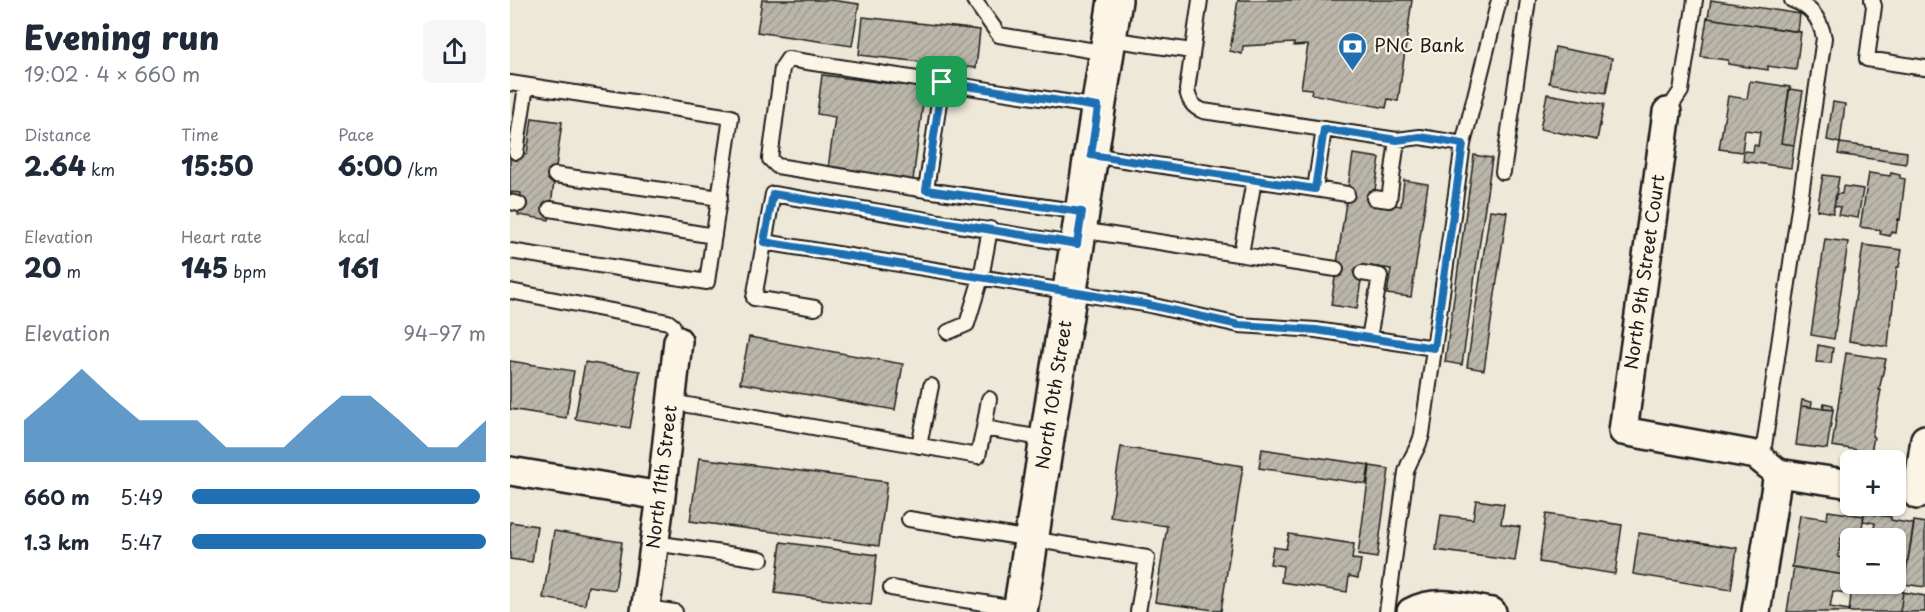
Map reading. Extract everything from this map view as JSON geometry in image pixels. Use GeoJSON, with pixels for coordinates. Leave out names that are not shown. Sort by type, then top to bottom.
{"type":"FeatureCollection","features":[{"type":"Feature","properties":{"kind":"main road","name":"North 10th Street"},"geometry":{"type":"LineString","coordinates":[[1021,611],[1115,0]]}},
{"type":"Feature","properties":{"kind":"street","name":"North 9th Street Court"},"geometry":{"type":"LineString","coordinates":[[1667,112],[1623,431],[1756,455],[1770,466]]}},
{"type":"Feature","properties":{"kind":"street","name":"North 11th Street"},"geometry":{"type":"LineString","coordinates":[[645,610],[661,496],[678,341]]}},
{"type":"Feature","properties":{"kind":"street"},"geometry":{"type":"LineString","coordinates":[[1913,494],[1925,439]]}},
{"type":"Feature","properties":{"kind":"street"},"geometry":{"type":"LineString","coordinates":[[1756,612],[1770,466],[1840,482]]}},
{"type":"Feature","properties":{"kind":"street"},"geometry":{"type":"LineString","coordinates":[[510,471],[661,496]]}},
{"type":"Feature","properties":{"kind":"street"},"geometry":{"type":"LineString","coordinates":[[1424,608],[1492,612]]}},
{"type":"Feature","properties":{"kind":"lane"},"geometry":{"type":"LineString","coordinates":[[974,0],[999,35],[1108,46],[1192,51]]}},
{"type":"Feature","properties":{"kind":"lane"},"geometry":{"type":"LineString","coordinates":[[1200,0],[1187,90],[1189,99],[1195,108],[1397,140],[1420,137],[1463,144]]}},
{"type":"Feature","properties":{"kind":"lane"},"geometry":{"type":"LineString","coordinates":[[1388,612],[1406,472],[1408,462],[1419,447],[1422,434],[1463,144],[1499,0]]}},
{"type":"Feature","properties":{"kind":"lane"},"geometry":{"type":"LineString","coordinates":[[1503,172],[1528,0]]}},
{"type":"Feature","properties":{"kind":"lane"},"geometry":{"type":"LineString","coordinates":[[1667,112],[1681,91],[1695,0]]}},
{"type":"Feature","properties":{"kind":"lane"},"geometry":{"type":"LineString","coordinates":[[1770,466],[1824,38],[1821,25],[1813,12],[1792,0]]}},
{"type":"Feature","properties":{"kind":"lane"},"geometry":{"type":"LineString","coordinates":[[1872,0],[1874,6],[1867,59],[1925,69]]}},
{"type":"Feature","properties":{"kind":"lane"},"geometry":{"type":"LineString","coordinates":[[1098,107],[788,59],[782,68],[770,159],[777,166],[926,190],[1080,229],[1336,269]]}},
{"type":"Feature","properties":{"kind":"lane"},"geometry":{"type":"LineString","coordinates":[[926,190],[942,82]]}},
{"type":"Feature","properties":{"kind":"lane"},"geometry":{"type":"LineString","coordinates":[[510,83],[730,117],[707,282],[510,251]]}},
{"type":"Feature","properties":{"kind":"lane"},"geometry":{"type":"LineString","coordinates":[[516,152],[526,86]]}},
{"type":"Feature","properties":{"kind":"lane"},"geometry":{"type":"LineString","coordinates":[[1315,189],[1324,129]]}},
{"type":"Feature","properties":{"kind":"lane"},"geometry":{"type":"LineString","coordinates":[[1374,198],[1389,200],[1397,140]]}},
{"type":"Feature","properties":{"kind":"lane"},"geometry":{"type":"LineString","coordinates":[[1091,155],[1347,194]]}},
{"type":"Feature","properties":{"kind":"lane"},"geometry":{"type":"LineString","coordinates":[[555,175],[720,198]]}},
{"type":"Feature","properties":{"kind":"lane"},"geometry":{"type":"LineString","coordinates":[[1241,254],[1254,180]]}},
{"type":"Feature","properties":{"kind":"lane"},"geometry":{"type":"LineString","coordinates":[[815,308],[754,298],[773,194],[990,229],[1080,229]]}},
{"type":"Feature","properties":{"kind":"lane"},"geometry":{"type":"LineString","coordinates":[[550,209],[714,236]]}},
{"type":"Feature","properties":{"kind":"lane"},"geometry":{"type":"LineString","coordinates":[[948,332],[967,324],[981,278],[990,229]]}},
{"type":"Feature","properties":{"kind":"lane"},"geometry":{"type":"LineString","coordinates":[[764,242],[1145,304],[1239,325],[1316,330],[1434,348]]}},
{"type":"Feature","properties":{"kind":"lane"},"geometry":{"type":"LineString","coordinates":[[1362,273],[1380,276],[1369,338]]}},
{"type":"Feature","properties":{"kind":"lane"},"geometry":{"type":"LineString","coordinates":[[510,291],[668,322],[673,326],[678,341]]}},
{"type":"Feature","properties":{"kind":"lane"},"geometry":{"type":"LineString","coordinates":[[920,446],[931,386]]}},
{"type":"Feature","properties":{"kind":"lane"},"geometry":{"type":"LineString","coordinates":[[671,402],[978,456],[989,399]]}},
{"type":"Feature","properties":{"kind":"lane"},"geometry":{"type":"LineString","coordinates":[[984,428],[1047,439]]}},
{"type":"Feature","properties":{"kind":"lane"},"geometry":{"type":"LineString","coordinates":[[909,519],[1147,558],[1137,612]]}},
{"type":"Feature","properties":{"kind":"lane"},"geometry":{"type":"LineString","coordinates":[[655,543],[761,559]]}},
{"type":"Feature","properties":{"kind":"lane"},"geometry":{"type":"LineString","coordinates":[[891,588],[1021,611]]}},
{"type":"Feature","properties":{"kind":"lane"},"geometry":{"type":"LineString","coordinates":[[645,610],[675,612]]}},
{"type":"Feature","properties":{"kind":"building"},"geometry":{"type":"Polygon","coordinates":[[[762,0],[830,0],[859,4],[852,46],[757,32],[762,0]]]}},
{"type":"Feature","properties":{"kind":"building","name":"PNC Bank"},"geometry":{"type":"Polygon","coordinates":[[[1238,0],[1412,0],[1398,101],[1388,99],[1386,108],[1311,94],[1312,89],[1301,88],[1308,45],[1294,46],[1294,43],[1243,46],[1242,54],[1230,51],[1238,0]]]}},
{"type":"Feature","properties":{"kind":"building"},"geometry":{"type":"Polygon","coordinates":[[[1711,0],[1800,14],[1798,32],[1708,18],[1711,0]]]}},
{"type":"Feature","properties":{"kind":"building"},"geometry":{"type":"Polygon","coordinates":[[[863,17],[980,30],[976,68],[859,55],[863,17]]]}},
{"type":"Feature","properties":{"kind":"building"},"geometry":{"type":"Polygon","coordinates":[[[1707,18],[1801,32],[1796,70],[1768,66],[1768,70],[1728,64],[1728,60],[1701,57],[1707,18]]]}},
{"type":"Feature","properties":{"kind":"building"},"geometry":{"type":"Polygon","coordinates":[[[1555,47],[1612,58],[1606,93],[1549,83],[1555,47]]]}},
{"type":"Feature","properties":{"kind":"building"},"geometry":{"type":"Polygon","coordinates":[[[822,75],[925,88],[913,180],[828,169],[835,117],[817,114],[822,75]]]}},
{"type":"Feature","properties":{"kind":"building"},"geometry":{"type":"Polygon","coordinates":[[[1750,81],[1790,87],[1781,143],[1794,145],[1791,168],[1743,161],[1744,151],[1753,152],[1754,145],[1758,146],[1760,132],[1745,130],[1742,152],[1719,149],[1728,96],[1747,99],[1750,81]]]}},
{"type":"Feature","properties":{"kind":"building"},"geometry":{"type":"Polygon","coordinates":[[[1789,89],[1803,91],[1794,145],[1781,143],[1789,89]]]}},
{"type":"Feature","properties":{"kind":"building"},"geometry":{"type":"Polygon","coordinates":[[[1547,94],[1604,104],[1597,140],[1540,129],[1547,94]]]}},
{"type":"Feature","properties":{"kind":"building"},"geometry":{"type":"Polygon","coordinates":[[[1833,102],[1845,104],[1840,143],[1827,140],[1833,102]]]}},
{"type":"Feature","properties":{"kind":"building"},"geometry":{"type":"Polygon","coordinates":[[[532,118],[562,122],[549,220],[518,215],[521,193],[510,192],[510,151],[527,154],[532,118]]]}},
{"type":"Feature","properties":{"kind":"building"},"geometry":{"type":"Polygon","coordinates":[[[1840,143],[1907,152],[1906,164],[1838,154],[1840,143]]]}},
{"type":"Feature","properties":{"kind":"building"},"geometry":{"type":"Polygon","coordinates":[[[1353,154],[1380,158],[1373,202],[1401,206],[1404,180],[1428,184],[1411,297],[1387,294],[1391,269],[1363,265],[1357,309],[1331,305],[1353,154]]]}},
{"type":"Feature","properties":{"kind":"building"},"geometry":{"type":"Polygon","coordinates":[[[1474,155],[1492,158],[1462,365],[1445,362],[1474,155]]]}},
{"type":"Feature","properties":{"kind":"building"},"geometry":{"type":"Polygon","coordinates":[[[1869,173],[1890,176],[1891,173],[1905,179],[1900,220],[1898,219],[1896,233],[1891,232],[1890,236],[1880,234],[1881,230],[1860,227],[1869,173]]]}},
{"type":"Feature","properties":{"kind":"building"},"geometry":{"type":"Polygon","coordinates":[[[1823,175],[1839,177],[1833,213],[1817,210],[1823,175]]]}},
{"type":"Feature","properties":{"kind":"building"},"geometry":{"type":"Polygon","coordinates":[[[1843,186],[1863,189],[1858,218],[1838,215],[1840,207],[1834,206],[1836,194],[1842,194],[1843,186]]]}},
{"type":"Feature","properties":{"kind":"building"},"geometry":{"type":"Polygon","coordinates":[[[1490,210],[1507,212],[1484,370],[1467,367],[1490,210]]]}},
{"type":"Feature","properties":{"kind":"building"},"geometry":{"type":"Polygon","coordinates":[[[1825,239],[1848,242],[1834,339],[1811,335],[1825,239]]]}},
{"type":"Feature","properties":{"kind":"building"},"geometry":{"type":"Polygon","coordinates":[[[1863,245],[1902,250],[1899,267],[1897,267],[1888,347],[1849,341],[1863,245]]]}},
{"type":"Feature","properties":{"kind":"building"},"geometry":{"type":"Polygon","coordinates":[[[749,337],[903,364],[895,410],[740,383],[749,337]]]}},
{"type":"Feature","properties":{"kind":"building"},"geometry":{"type":"Polygon","coordinates":[[[1818,345],[1833,348],[1831,363],[1816,362],[1818,345]]]}},
{"type":"Feature","properties":{"kind":"building"},"geometry":{"type":"Polygon","coordinates":[[[1846,353],[1886,359],[1879,390],[1881,390],[1871,450],[1832,446],[1846,353]]]}},
{"type":"Feature","properties":{"kind":"building"},"geometry":{"type":"Polygon","coordinates":[[[510,361],[574,371],[566,418],[510,409],[510,361]]]}},
{"type":"Feature","properties":{"kind":"building"},"geometry":{"type":"Polygon","coordinates":[[[585,362],[640,371],[630,428],[575,419],[585,362]]]}},
{"type":"Feature","properties":{"kind":"building"},"geometry":{"type":"Polygon","coordinates":[[[1802,400],[1812,402],[1811,407],[1801,406],[1802,400]]]}},
{"type":"Feature","properties":{"kind":"building"},"geometry":{"type":"Polygon","coordinates":[[[1824,403],[1833,405],[1833,410],[1823,409],[1824,403]]]}},
{"type":"Feature","properties":{"kind":"building"},"geometry":{"type":"Polygon","coordinates":[[[1801,406],[1833,410],[1827,449],[1796,445],[1801,406]]]}},
{"type":"Feature","properties":{"kind":"building"},"geometry":{"type":"Polygon","coordinates":[[[1121,447],[1243,466],[1221,611],[1155,602],[1167,526],[1110,517],[1121,447]]]}},
{"type":"Feature","properties":{"kind":"building"},"geometry":{"type":"Polygon","coordinates":[[[1262,449],[1369,465],[1366,484],[1259,468],[1262,449]]]}},
{"type":"Feature","properties":{"kind":"building"},"geometry":{"type":"Polygon","coordinates":[[[699,458],[887,482],[879,546],[690,521],[699,458]]]}},
{"type":"Feature","properties":{"kind":"building"},"geometry":{"type":"Polygon","coordinates":[[[1370,466],[1389,469],[1377,558],[1358,555],[1370,466]]]}},
{"type":"Feature","properties":{"kind":"building"},"geometry":{"type":"Polygon","coordinates":[[[1476,500],[1504,504],[1501,524],[1520,527],[1515,561],[1436,550],[1441,515],[1473,519],[1476,500]]]}},
{"type":"Feature","properties":{"kind":"building"},"geometry":{"type":"Polygon","coordinates":[[[1828,511],[1840,513],[1840,516],[1864,516],[1862,528],[1840,528],[1838,557],[1840,557],[1840,574],[1792,567],[1800,515],[1827,519],[1828,511]]]}},
{"type":"Feature","properties":{"kind":"building"},"geometry":{"type":"Polygon","coordinates":[[[1546,514],[1622,525],[1615,574],[1539,562],[1546,514]]]}},
{"type":"Feature","properties":{"kind":"building"},"geometry":{"type":"Polygon","coordinates":[[[1864,516],[1884,516],[1891,517],[1891,520],[1914,524],[1906,572],[1906,528],[1874,528],[1875,523],[1863,521],[1864,516]]]}},
{"type":"Feature","properties":{"kind":"building"},"geometry":{"type":"Polygon","coordinates":[[[1914,521],[1925,523],[1925,587],[1906,584],[1914,521]]]}},
{"type":"Feature","properties":{"kind":"building"},"geometry":{"type":"Polygon","coordinates":[[[510,522],[537,526],[532,562],[510,559],[510,522]]]}},
{"type":"Feature","properties":{"kind":"building"},"geometry":{"type":"Polygon","coordinates":[[[554,531],[622,542],[615,590],[588,586],[585,605],[543,598],[554,531]]]}},
{"type":"Feature","properties":{"kind":"building"},"geometry":{"type":"Polygon","coordinates":[[[1639,533],[1737,548],[1731,590],[1633,574],[1639,533]]]}},
{"type":"Feature","properties":{"kind":"building"},"geometry":{"type":"Polygon","coordinates":[[[1289,534],[1354,544],[1352,559],[1361,560],[1358,578],[1349,576],[1347,592],[1281,582],[1283,566],[1270,564],[1273,547],[1286,549],[1289,534]]]}},
{"type":"Feature","properties":{"kind":"building"},"geometry":{"type":"Polygon","coordinates":[[[781,542],[877,555],[871,605],[775,593],[781,542]]]}},
{"type":"Feature","properties":{"kind":"building"},"geometry":{"type":"Polygon","coordinates":[[[1794,567],[1840,574],[1840,592],[1833,591],[1830,607],[1849,610],[1849,612],[1787,612],[1794,567]]]}},
{"type":"Feature","properties":{"kind":"building"},"geometry":{"type":"Polygon","coordinates":[[[1851,594],[1903,594],[1900,612],[1849,612],[1851,594]]]}},
{"type":"Feature","properties":{"kind":"building"},"geometry":{"type":"Polygon","coordinates":[[[1903,594],[1925,596],[1925,612],[1900,612],[1903,594]]]}},
{"type":"Feature","properties":{"kind":"place","name":"PNC Bank"},"geometry":{"type":"Point","coordinates":[1353,72]}},
{"type":"Feature","properties":{"kind":"route"},"geometry":{"type":"LineString","coordinates":[[942,82],[1098,107],[1091,155],[1315,189],[1324,129],[1397,140],[1420,137],[1463,144],[1434,348],[1316,330],[1239,325],[1145,304],[764,242],[773,194],[1077,244],[1082,212],[926,190],[942,82]]}}]}
